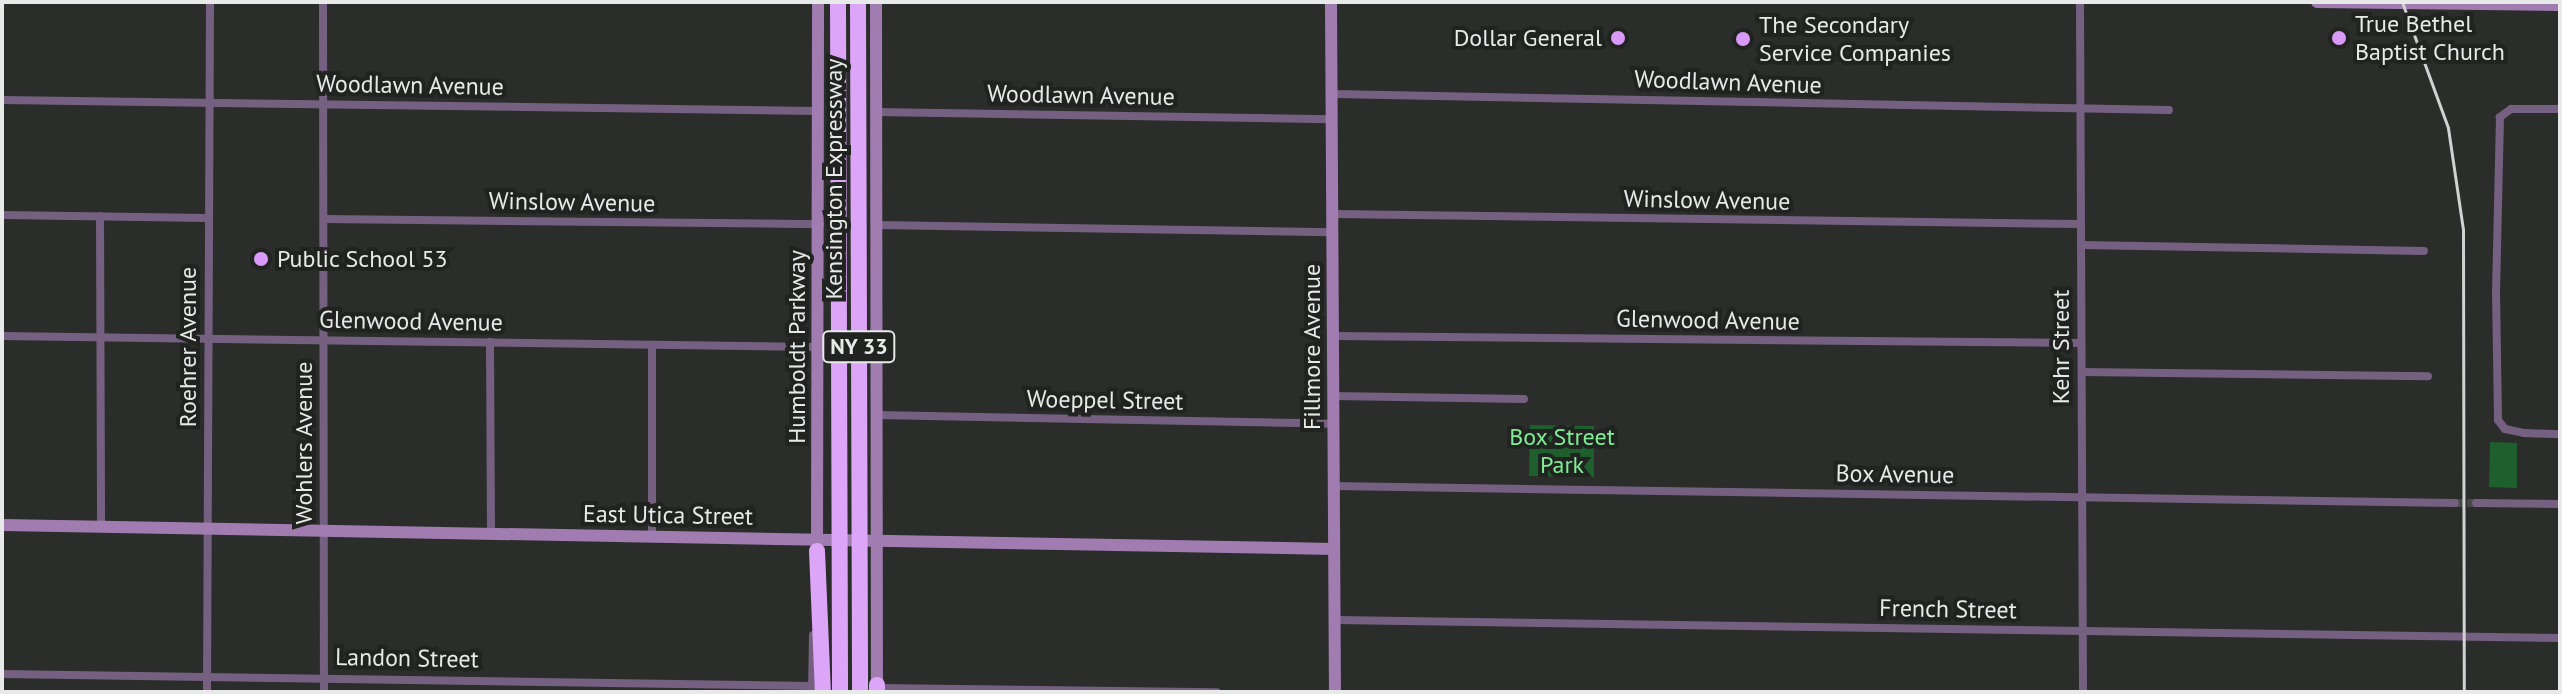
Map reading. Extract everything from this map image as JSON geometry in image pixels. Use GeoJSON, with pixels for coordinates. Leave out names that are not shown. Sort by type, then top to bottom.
{"type":"FeatureCollection","features":[{"type":"Feature","properties":{"kind":"highway","name":"Kensington Expressway"},"geometry":{"type":"LineString","coordinates":[[838,2],[840,692]]}},
{"type":"Feature","properties":{"kind":"highway","name":"Kensington Expressway"},"geometry":{"type":"LineString","coordinates":[[858,2],[860,692]]}},
{"type":"Feature","properties":{"kind":"highway"},"geometry":{"type":"LineString","coordinates":[[816,690],[820,543]]}},
{"type":"Feature","properties":{"kind":"street","name":"Roehrer Avenue"},"geometry":{"type":"LineString","coordinates":[[207,692],[210,2]]}},
{"type":"Feature","properties":{"kind":"street","name":"Wohlers Avenue"},"geometry":{"type":"LineString","coordinates":[[323,2],[324,692]]}},
{"type":"Feature","properties":{"kind":"street","name":"Humboldt Parkway"},"geometry":{"type":"LineString","coordinates":[[818,2],[820,543]]}},
{"type":"Feature","properties":{"kind":"street"},"geometry":{"type":"LineString","coordinates":[[876,2],[877,415],[874,539],[878,690],[1217,692]]}},
{"type":"Feature","properties":{"kind":"street","name":"Fillmore Avenue"},"geometry":{"type":"LineString","coordinates":[[1331,2],[1335,692]]}},
{"type":"Feature","properties":{"kind":"street","name":"Kehr Street"},"geometry":{"type":"LineString","coordinates":[[2080,2],[2083,692]]}},
{"type":"Feature","properties":{"kind":"street"},"geometry":{"type":"LineString","coordinates":[[2317,2],[2560,5]]}},
{"type":"Feature","properties":{"kind":"street","name":"Woodlawn Avenue"},"geometry":{"type":"LineString","coordinates":[[1333,94],[2169,110]]}},
{"type":"Feature","properties":{"kind":"street","name":"Woodlawn Avenue"},"geometry":{"type":"LineString","coordinates":[[2,100],[818,111]]}},
{"type":"Feature","properties":{"kind":"street"},"geometry":{"type":"LineString","coordinates":[[2560,109],[2511,109],[2500,117],[2496,277],[2498,420],[2505,429],[2560,434]]}},
{"type":"Feature","properties":{"kind":"street","name":"Woodlawn Avenue"},"geometry":{"type":"LineString","coordinates":[[876,112],[1333,119]]}},
{"type":"Feature","properties":{"kind":"street","name":"Winslow Avenue"},"geometry":{"type":"LineString","coordinates":[[1333,214],[2081,224]]}},
{"type":"Feature","properties":{"kind":"street"},"geometry":{"type":"LineString","coordinates":[[2,215],[208,218]]}},
{"type":"Feature","properties":{"kind":"street"},"geometry":{"type":"LineString","coordinates":[[100,216],[101,526]]}},
{"type":"Feature","properties":{"kind":"street","name":"Winslow Avenue"},"geometry":{"type":"LineString","coordinates":[[324,219],[820,224]]}},
{"type":"Feature","properties":{"kind":"street"},"geometry":{"type":"LineString","coordinates":[[877,225],[1333,232]]}},
{"type":"Feature","properties":{"kind":"street"},"geometry":{"type":"LineString","coordinates":[[2081,245],[2424,251]]}},
{"type":"Feature","properties":{"kind":"street","name":"Glenwood Avenue"},"geometry":{"type":"LineString","coordinates":[[2,336],[820,347]]}},
{"type":"Feature","properties":{"kind":"street","name":"Glenwood Avenue"},"geometry":{"type":"LineString","coordinates":[[1333,336],[2081,343]]}},
{"type":"Feature","properties":{"kind":"street"},"geometry":{"type":"LineString","coordinates":[[490,342],[491,533]]}},
{"type":"Feature","properties":{"kind":"street"},"geometry":{"type":"LineString","coordinates":[[652,345],[652,537]]}},
{"type":"Feature","properties":{"kind":"street"},"geometry":{"type":"LineString","coordinates":[[2082,372],[2428,376]]}},
{"type":"Feature","properties":{"kind":"street"},"geometry":{"type":"LineString","coordinates":[[1333,396],[1524,399]]}},
{"type":"Feature","properties":{"kind":"street","name":"Woeppel Street"},"geometry":{"type":"LineString","coordinates":[[877,415],[1334,424]]}},
{"type":"Feature","properties":{"kind":"street","name":"Box Avenue"},"geometry":{"type":"LineString","coordinates":[[1334,486],[2455,503]]}},
{"type":"Feature","properties":{"kind":"street"},"geometry":{"type":"LineString","coordinates":[[2476,503],[2560,504]]}},
{"type":"Feature","properties":{"kind":"street","name":"East Utica Street"},"geometry":{"type":"LineString","coordinates":[[2,525],[324,529],[820,543],[874,539],[1334,549]]}},
{"type":"Feature","properties":{"kind":"street","name":"French Street"},"geometry":{"type":"LineString","coordinates":[[1335,620],[2560,638]]}},
{"type":"Feature","properties":{"kind":"street","name":"Landon Street"},"geometry":{"type":"LineString","coordinates":[[2,674],[324,677],[816,690]]}},
{"type":"Feature","properties":{"kind":"green space","name":"Box Street Park"},"geometry":{"type":"Polygon","coordinates":[[[1530,425],[1594,426],[1594,477],[1529,476],[1530,425]]]}},
{"type":"Feature","properties":{"kind":"green space"},"geometry":{"type":"Polygon","coordinates":[[[2490,442],[2517,443],[2517,488],[2489,487],[2490,442]]]}},
{"type":"Feature","properties":{"kind":"tunnel"},"geometry":{"type":"LineString","coordinates":[[2455,503],[2476,503]]}},
{"type":"Feature","properties":{"kind":"railway"},"geometry":{"type":"LineString","coordinates":[[2402,2],[2448,128],[2463,229],[2464,692]]}},
{"type":"Feature","properties":{"kind":"place","name":"Dollar General"},"geometry":{"type":"Point","coordinates":[1618,38]}},
{"type":"Feature","properties":{"kind":"place","name":"True Bethel Baptist Church"},"geometry":{"type":"Point","coordinates":[2339,38]}},
{"type":"Feature","properties":{"kind":"place","name":"The Secondary Service Companies"},"geometry":{"type":"Point","coordinates":[1743,39]}},
{"type":"Feature","properties":{"kind":"place","name":"Public School 53"},"geometry":{"type":"Point","coordinates":[261,259]}}]}
